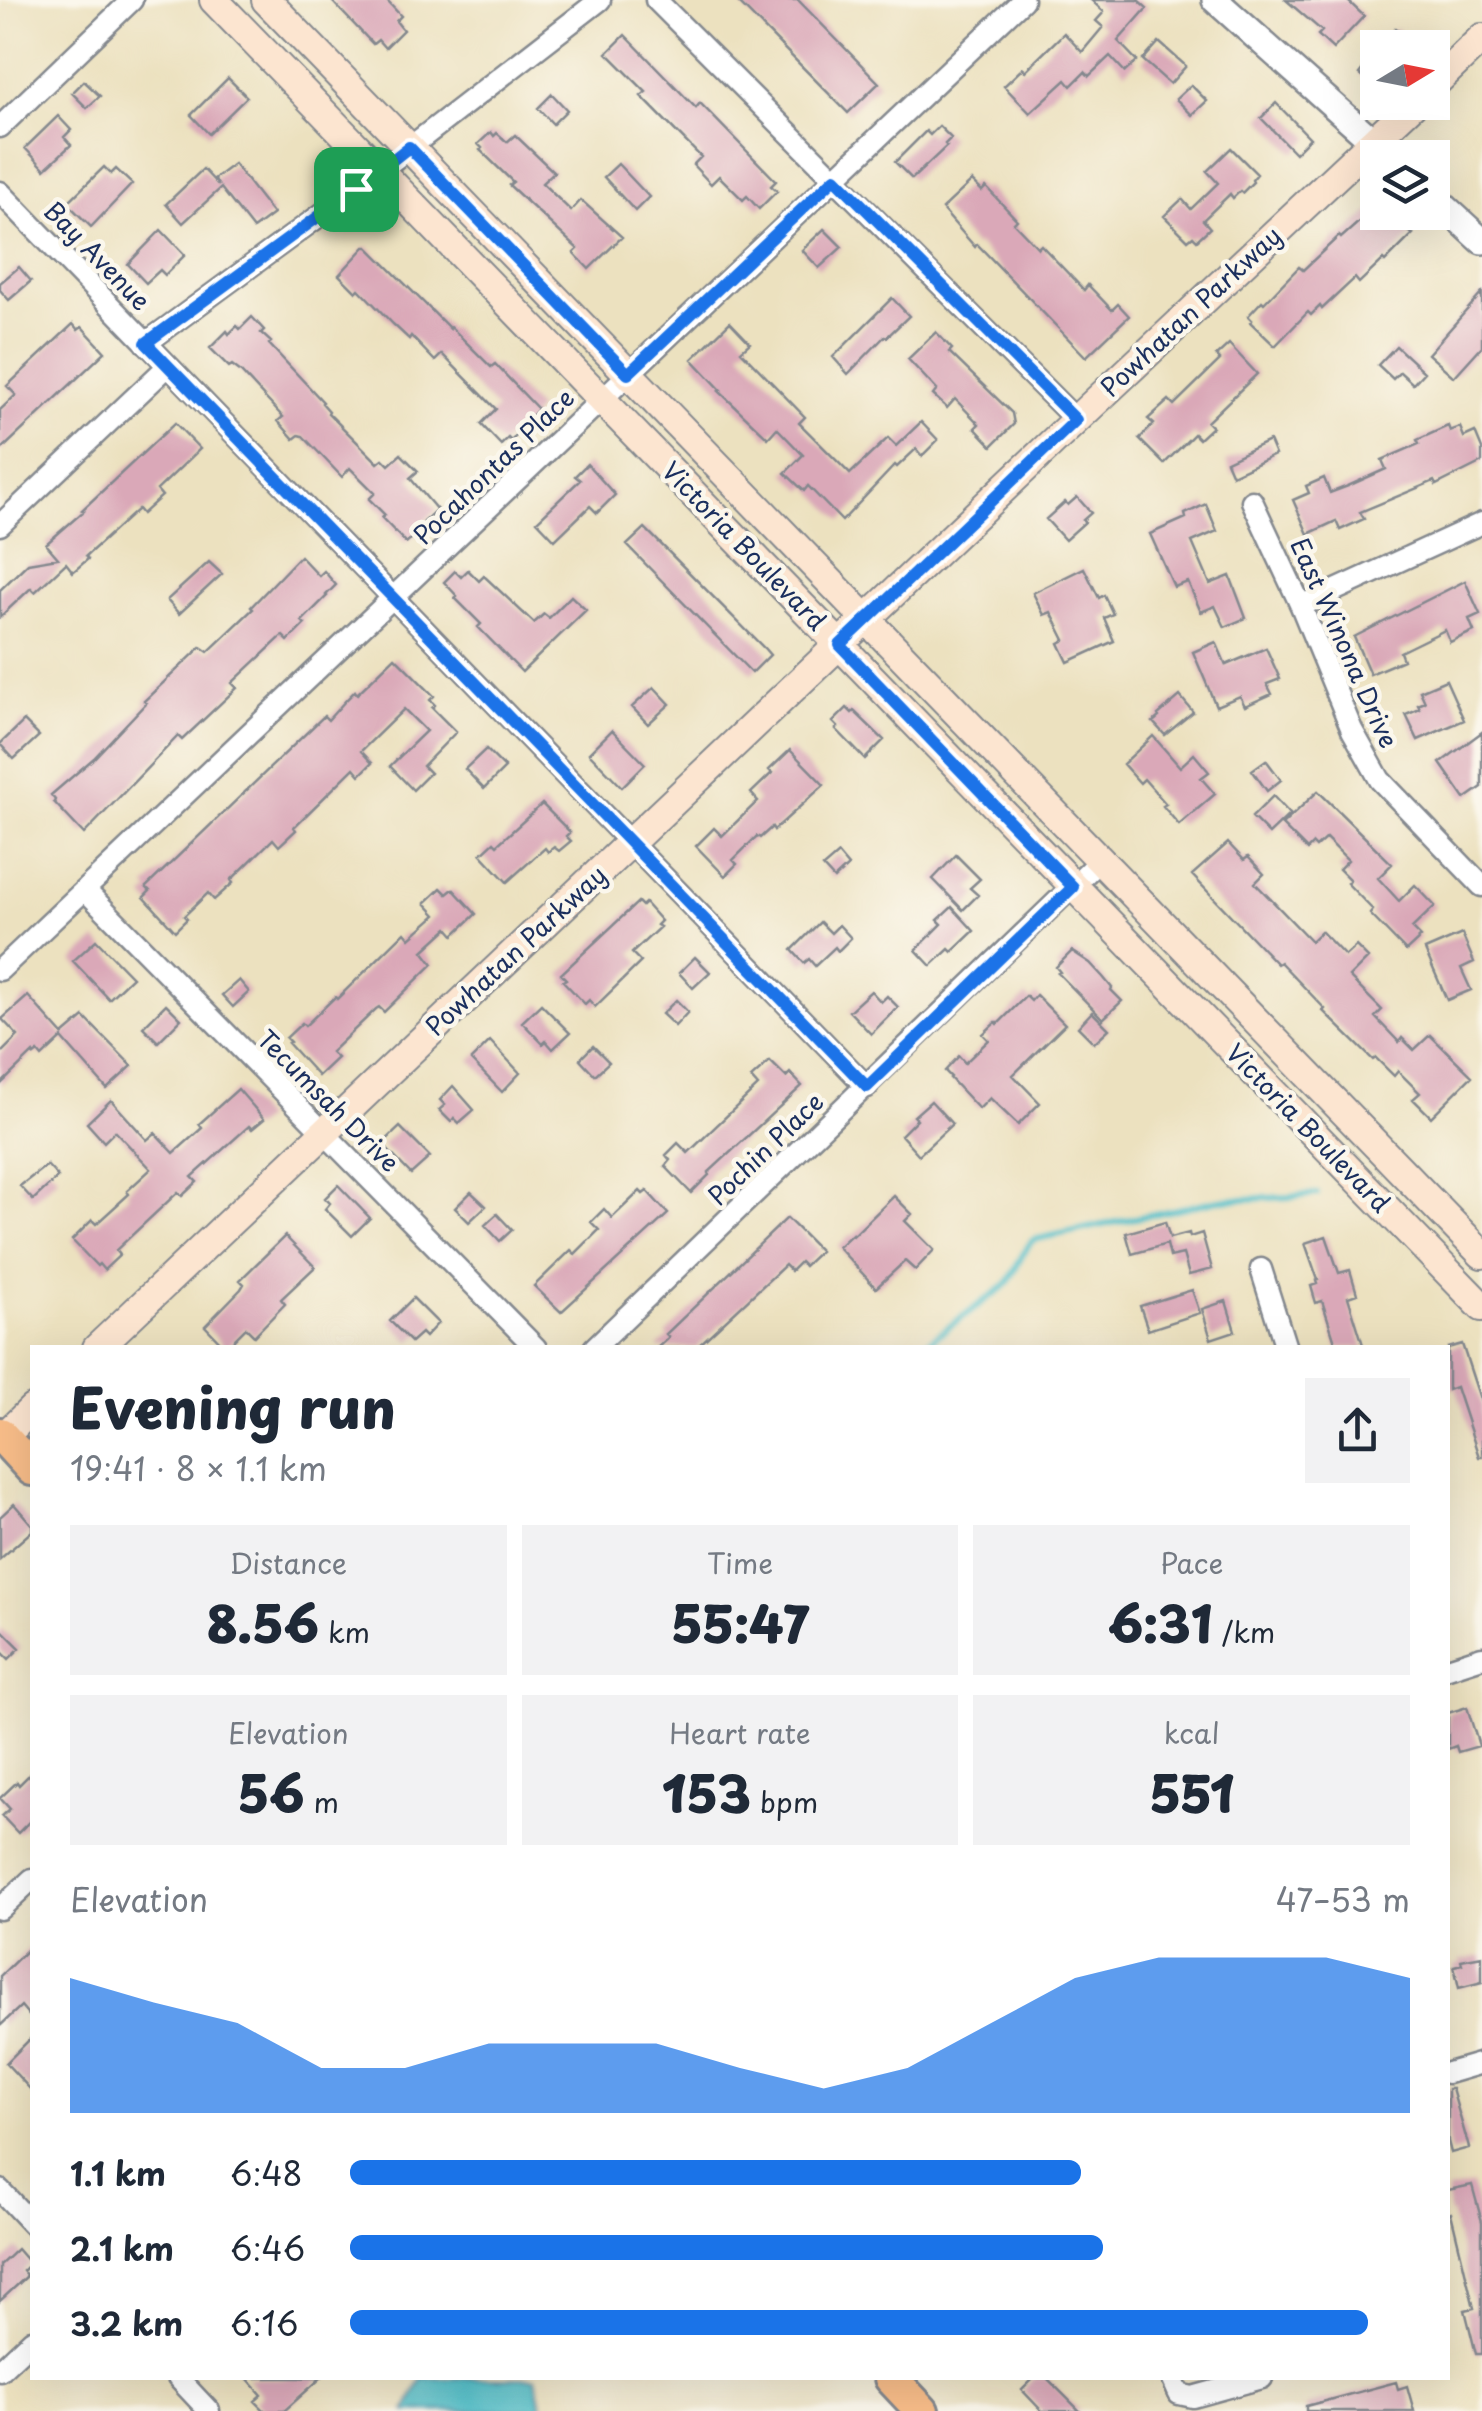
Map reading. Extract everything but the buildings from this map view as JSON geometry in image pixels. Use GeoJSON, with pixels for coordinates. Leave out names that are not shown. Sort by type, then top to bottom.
{"type":"FeatureCollection","features":[{"type":"Feature","properties":{"kind":"main road","name":"Victoria Boulevard"},"geometry":{"type":"LineString","coordinates":[[214,0],[1482,1307]]}},
{"type":"Feature","properties":{"kind":"main road","name":"Victoria Boulevard"},"geometry":{"type":"LineString","coordinates":[[266,0],[1482,1254]]}},
{"type":"Feature","properties":{"kind":"main road"},"geometry":{"type":"LineString","coordinates":[[1450,69],[1482,38]]}},
{"type":"Feature","properties":{"kind":"main road","name":"Powhatan Parkway"},"geometry":{"type":"LineString","coordinates":[[100,1345],[1076,420],[1360,169]]}},
{"type":"Feature","properties":{"kind":"main road"},"geometry":{"type":"LineString","coordinates":[[30,1411],[1,1437],[30,1467]]}},
{"type":"Feature","properties":{"kind":"main road"},"geometry":{"type":"LineString","coordinates":[[893,2380],[922,2411]]}},
{"type":"Feature","properties":{"kind":"street"},"geometry":{"type":"LineString","coordinates":[[0,127],[132,0]]}},
{"type":"Feature","properties":{"kind":"street"},"geometry":{"type":"LineString","coordinates":[[146,343],[600,0]]}},
{"type":"Feature","properties":{"kind":"street"},"geometry":{"type":"LineString","coordinates":[[656,0],[1076,420]]}},
{"type":"Feature","properties":{"kind":"street","name":"Pocahontas Place"},"geometry":{"type":"LineString","coordinates":[[0,970],[1023,0]]}},
{"type":"Feature","properties":{"kind":"street"},"geometry":{"type":"LineString","coordinates":[[1216,0],[1373,140]]}},
{"type":"Feature","properties":{"kind":"street","name":"Bay Avenue"},"geometry":{"type":"LineString","coordinates":[[0,192],[867,1087]]}},
{"type":"Feature","properties":{"kind":"street"},"geometry":{"type":"LineString","coordinates":[[1450,212],[1482,241]]}},
{"type":"Feature","properties":{"kind":"street"},"geometry":{"type":"LineString","coordinates":[[0,525],[168,366]]}},
{"type":"Feature","properties":{"kind":"street","name":"East Winona Drive"},"geometry":{"type":"LineString","coordinates":[[1252,501],[1352,730],[1380,780],[1482,886]]}},
{"type":"Feature","properties":{"kind":"street"},"geometry":{"type":"LineString","coordinates":[[1301,606],[1482,524]]}},
{"type":"Feature","properties":{"kind":"street","name":"Pochin Place"},"geometry":{"type":"LineString","coordinates":[[597,1345],[1101,860]]}},
{"type":"Feature","properties":{"kind":"street","name":"Tecumsah Drive"},"geometry":{"type":"LineString","coordinates":[[85,890],[533,1345]]}},
{"type":"Feature","properties":{"kind":"street"},"geometry":{"type":"LineString","coordinates":[[1261,1269],[1285,1345]]}},
{"type":"Feature","properties":{"kind":"street"},"geometry":{"type":"LineString","coordinates":[[1450,1667],[1482,1657]]}},
{"type":"Feature","properties":{"kind":"street"},"geometry":{"type":"LineString","coordinates":[[0,1909],[30,1881]]}},
{"type":"Feature","properties":{"kind":"street"},"geometry":{"type":"LineString","coordinates":[[1450,2072],[1482,2063]]}},
{"type":"Feature","properties":{"kind":"street"},"geometry":{"type":"LineString","coordinates":[[0,2190],[30,2222]]}},
{"type":"Feature","properties":{"kind":"street"},"geometry":{"type":"LineString","coordinates":[[0,2370],[30,2342]]}},
{"type":"Feature","properties":{"kind":"street"},"geometry":{"type":"LineString","coordinates":[[180,2380],[209,2411]]}},
{"type":"Feature","properties":{"kind":"street"},"geometry":{"type":"LineString","coordinates":[[1172,2380],[1179,2394],[1193,2397],[1255,2380]]}},
{"type":"Feature","properties":{"kind":"water"},"geometry":{"type":"Polygon","coordinates":[[[421,2380],[536,2380],[543,2411],[406,2411],[421,2380]]]}},
{"type":"Feature","properties":{"kind":"waterway"},"geometry":{"type":"LineString","coordinates":[[924,1345],[1006,1285],[1033,1240],[1219,1200],[1317,1194]]}},
{"type":"Feature","properties":{"kind":"route"},"geometry":{"type":"LineString","coordinates":[[409,147],[628,374],[835,178],[1076,420],[840,645],[1073,887],[867,1087],[146,343],[356,189],[409,147]]}}]}
